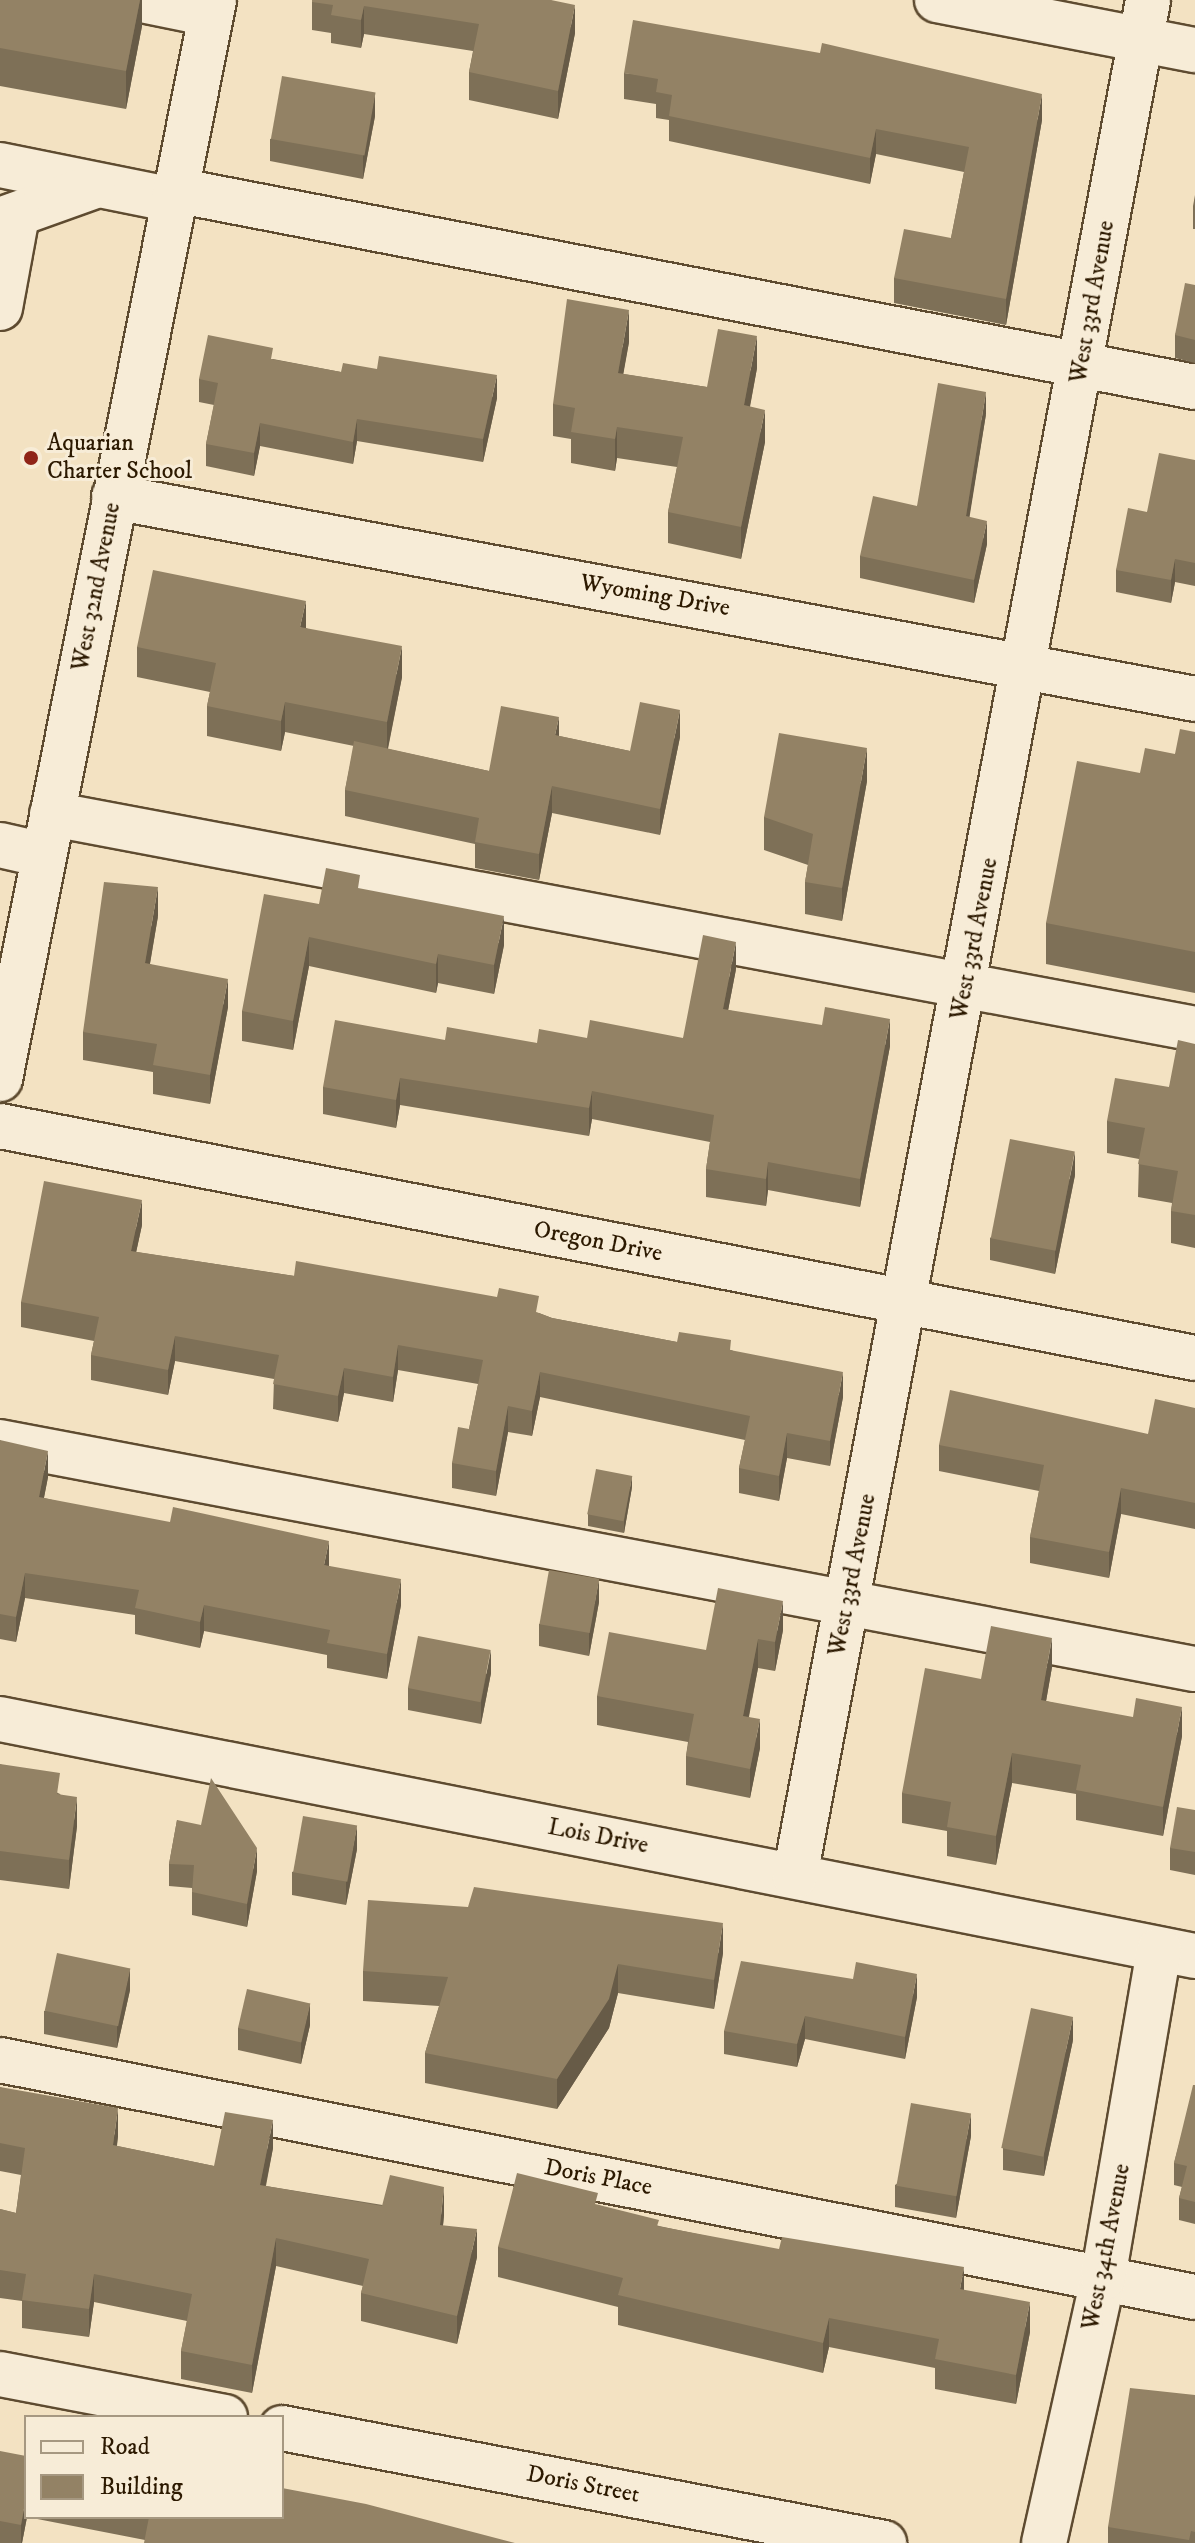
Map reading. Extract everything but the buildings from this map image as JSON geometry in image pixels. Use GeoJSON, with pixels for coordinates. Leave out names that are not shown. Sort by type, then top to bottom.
{"type":"FeatureCollection","features":[{"type":"Feature","properties":{"kind":"street"},"geometry":{"type":"LineString","coordinates":[[142,0],[213,7]]}},
{"type":"Feature","properties":{"kind":"street"},"geometry":{"type":"LineString","coordinates":[[937,0],[1144,19],[1195,50]]}},
{"type":"Feature","properties":{"kind":"street","name":"West 32nd Avenue"},"geometry":{"type":"LineString","coordinates":[[0,1079],[213,7]]}},
{"type":"Feature","properties":{"kind":"street","name":"West 33rd Avenue"},"geometry":{"type":"LineString","coordinates":[[795,1876],[1028,665],[1144,19]]}},
{"type":"Feature","properties":{"kind":"street"},"geometry":{"type":"LineString","coordinates":[[0,165],[1195,387]]}},
{"type":"Feature","properties":{"kind":"street"},"geometry":{"type":"LineString","coordinates":[[0,308],[9,218],[98,185]]}},
{"type":"Feature","properties":{"kind":"street","name":"Wyoming Drive"},"geometry":{"type":"LineString","coordinates":[[114,497],[1028,665],[1195,699]]}},
{"type":"Feature","properties":{"kind":"street"},"geometry":{"type":"LineString","coordinates":[[0,845],[48,834],[967,983],[1195,1029]]}},
{"type":"Feature","properties":{"kind":"street","name":"Oregon Drive"},"geometry":{"type":"LineString","coordinates":[[0,1126],[1195,1358]]}},
{"type":"Feature","properties":{"kind":"street"},"geometry":{"type":"LineString","coordinates":[[0,1442],[847,1607],[1195,1669]]}},
{"type":"Feature","properties":{"kind":"street","name":"Lois Drive"},"geometry":{"type":"LineString","coordinates":[[0,1719],[1177,1953]]}},
{"type":"Feature","properties":{"kind":"street","name":"West 34th Avenue"},"geometry":{"type":"LineString","coordinates":[[1044,2543],[1177,1953]]}},
{"type":"Feature","properties":{"kind":"street","name":"Doris Place"},"geometry":{"type":"LineString","coordinates":[[0,2060],[1195,2297]]}},
{"type":"Feature","properties":{"kind":"street"},"geometry":{"type":"LineString","coordinates":[[0,2374],[215,2415]]}},
{"type":"Feature","properties":{"kind":"street","name":"Doris Street"},"geometry":{"type":"LineString","coordinates":[[284,2428],[884,2543]]}},
{"type":"Feature","properties":{"kind":"place","name":"Aquarian Charter School"},"geometry":{"type":"Point","coordinates":[31,458]}}]}
